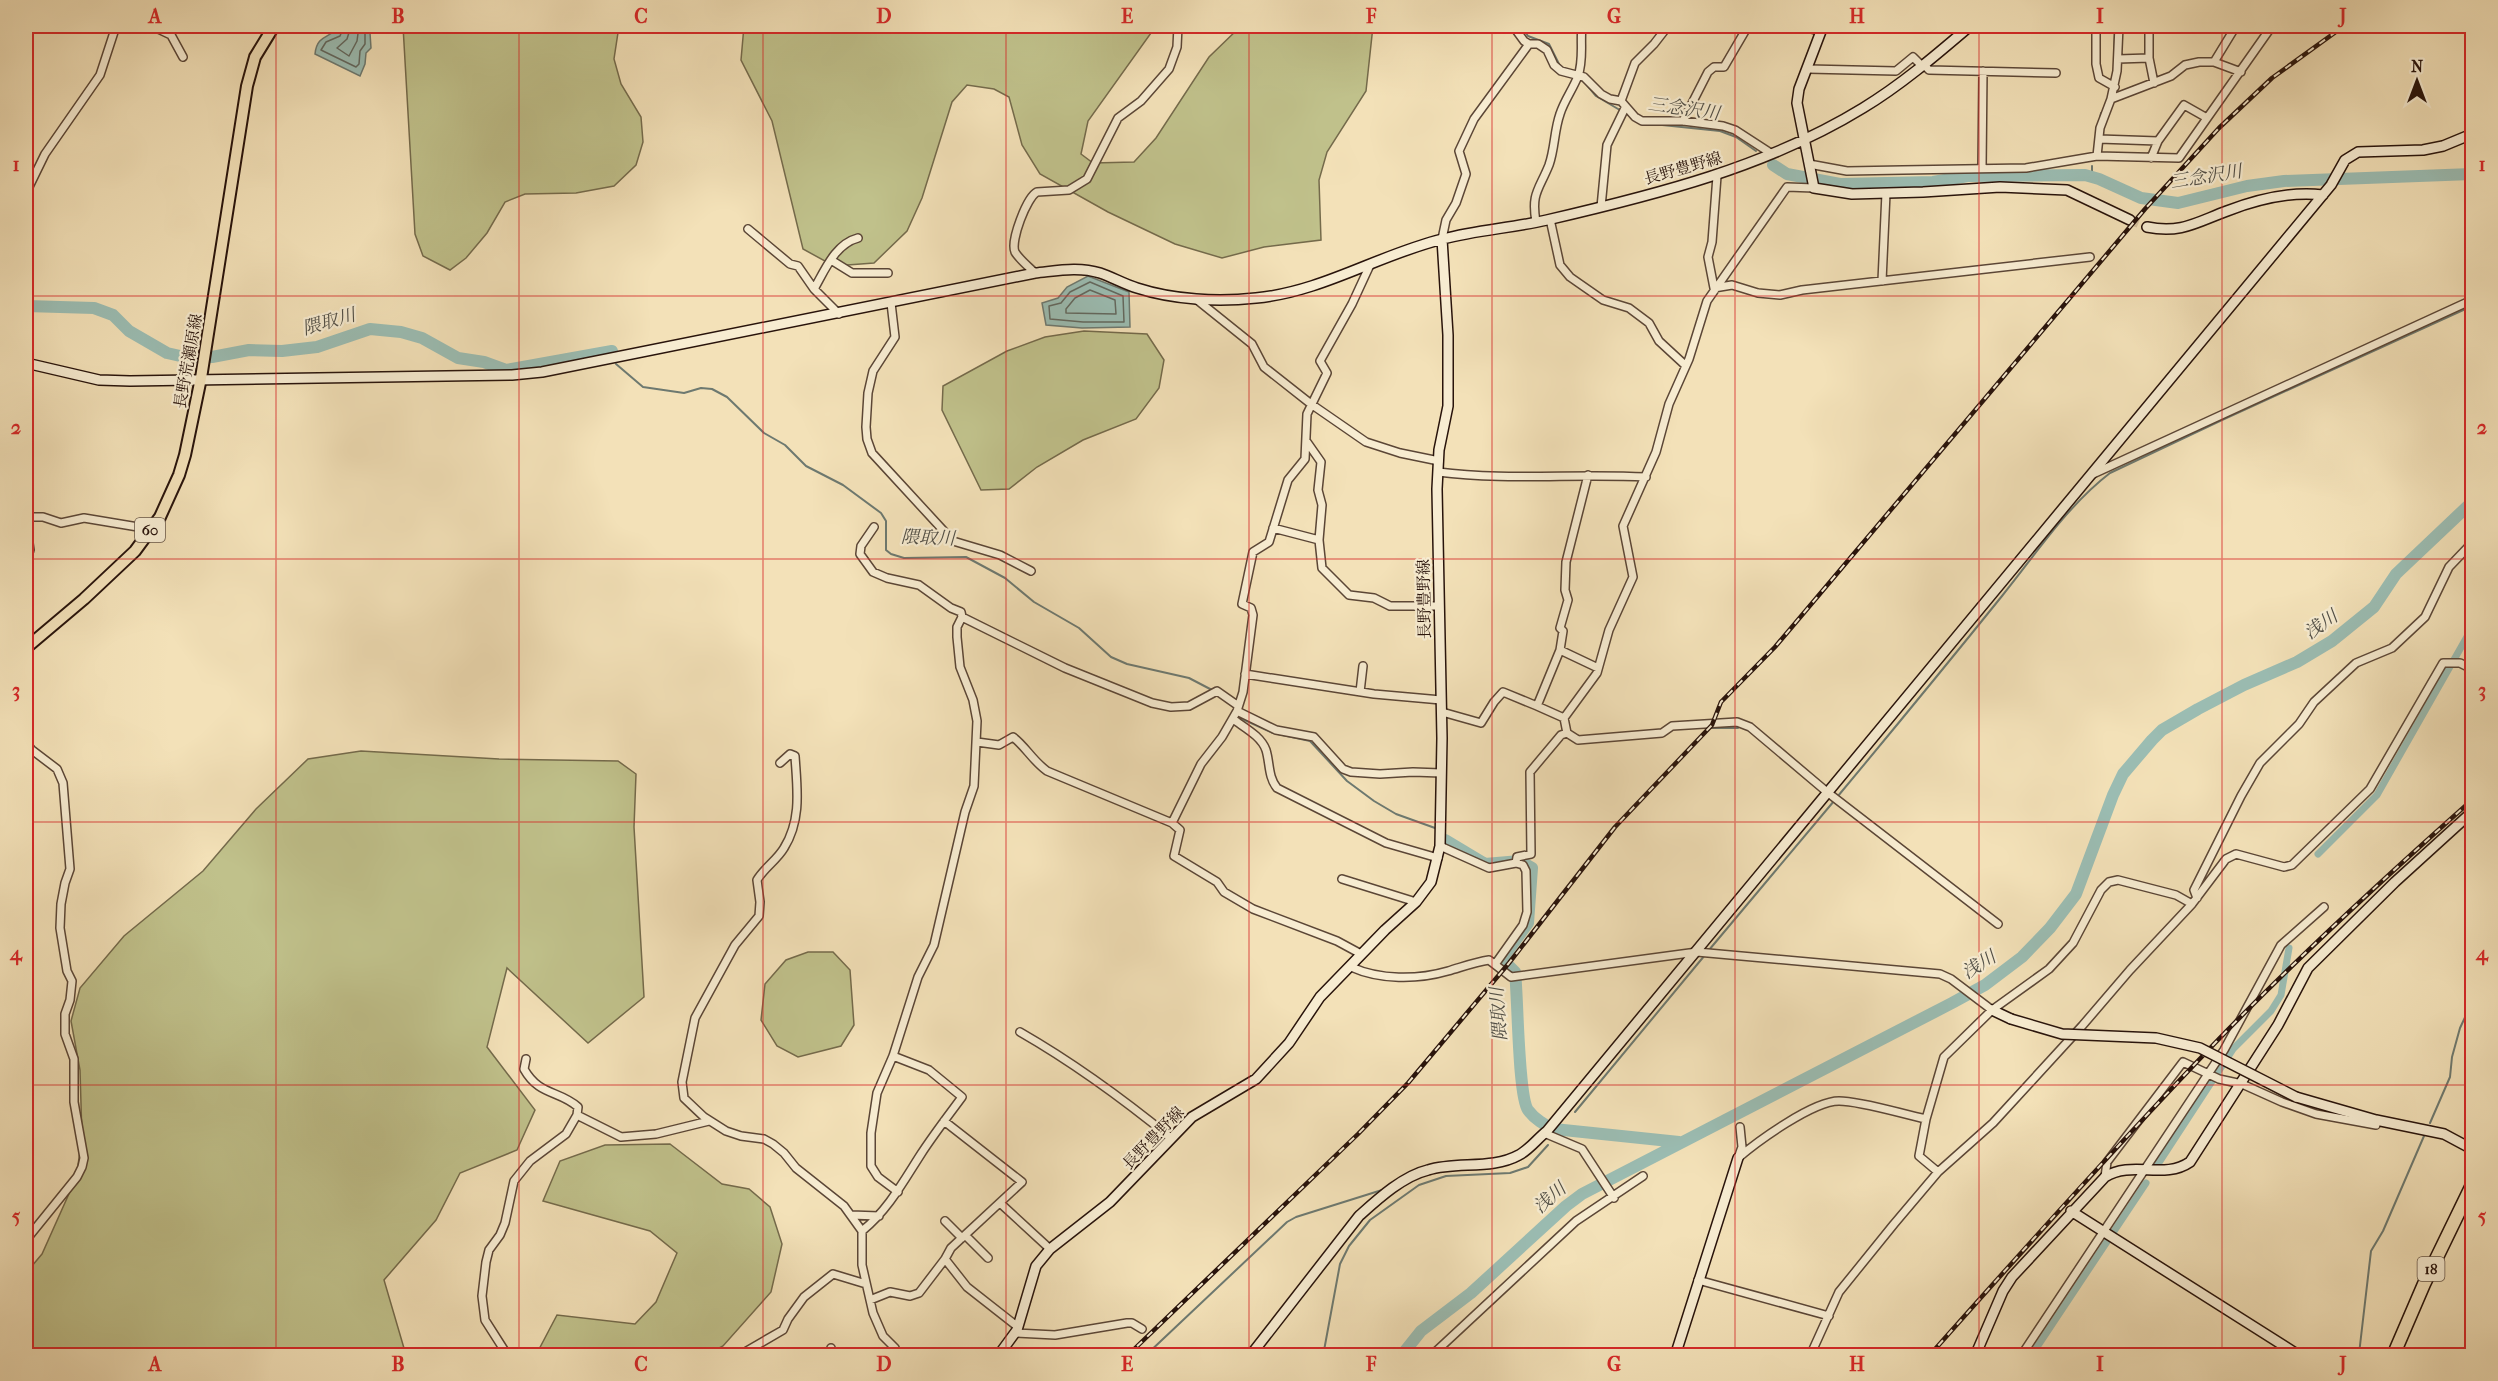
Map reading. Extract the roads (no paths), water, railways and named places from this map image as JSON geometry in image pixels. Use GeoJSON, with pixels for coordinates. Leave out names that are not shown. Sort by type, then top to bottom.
{"type":"FeatureCollection","features":[{"type":"Feature","properties":{"kind":"highway","name":"18"},"geometry":{"type":"LineString","coordinates":[[2393,1356],[2424,1284],[2472,1185]]}},
{"type":"Feature","properties":{"kind":"main road","name":"長野荒瀬原線"},"geometry":{"type":"LineString","coordinates":[[26,648],[84,599],[135,551],[160,517],[185,455],[202,373],[247,86],[255,57],[274,26]]}},
{"type":"Feature","properties":{"kind":"street"},"geometry":{"type":"LineString","coordinates":[[26,194],[45,154],[96,82],[116,26]]}},
{"type":"Feature","properties":{"kind":"street"},"geometry":{"type":"LineString","coordinates":[[138,26],[145,26]]}},
{"type":"Feature","properties":{"kind":"street"},"geometry":{"type":"LineString","coordinates":[[152,26],[171,35],[183,57]]}},
{"type":"Feature","properties":{"kind":"street"},"geometry":{"type":"LineString","coordinates":[[1035,273],[1015,252],[1014,242],[1030,199],[1037,192],[1069,190],[1087,179],[1118,118],[1146,96],[1169,69],[1177,47],[1178,26]]}},
{"type":"Feature","properties":{"kind":"street"},"geometry":{"type":"LineString","coordinates":[[1513,26],[1524,41],[1529,44],[1538,44],[1547,50],[1554,65],[1561,71],[1584,77],[1610,99],[1642,121],[1710,123],[1735,130],[1772,154]]}},
{"type":"Feature","properties":{"kind":"street"},"geometry":{"type":"LineString","coordinates":[[1536,222],[1534,192],[1549,165],[1557,139],[1559,117],[1578,76],[1583,52],[1580,39],[1582,26]]}},
{"type":"Feature","properties":{"kind":"street"},"geometry":{"type":"LineString","coordinates":[[1601,207],[1607,145],[1623,108],[1635,63],[1668,26]]}},
{"type":"Feature","properties":{"kind":"street"},"geometry":{"type":"LineString","coordinates":[[1683,121],[1708,72],[1714,67],[1724,67],[1748,26]]}},
{"type":"Feature","properties":{"kind":"street"},"geometry":{"type":"LineString","coordinates":[[1802,26],[1822,29],[1799,89],[1797,103],[1813,185]]}},
{"type":"Feature","properties":{"kind":"street","name":"長野豊野線"},"geometry":{"type":"LineString","coordinates":[[998,1356],[1016,1330],[1036,1266],[1050,1249],[1110,1202],[1192,1117],[1256,1079],[1289,1043],[1320,998],[1361,954],[1416,902],[1431,882],[1440,846],[1442,712],[1438,472],[1448,406],[1442,239],[1536,222],[1601,207],[1717,176],[1772,154],[1804,140],[1863,108],[1923,66],[1970,26]]}},
{"type":"Feature","properties":{"kind":"street"},"geometry":{"type":"LineString","coordinates":[[2080,26],[2080,29],[2111,26]]}},
{"type":"Feature","properties":{"kind":"street"},"geometry":{"type":"LineString","coordinates":[[2097,156],[2100,128],[2111,99],[2118,59],[2119,26]]}},
{"type":"Feature","properties":{"kind":"street"},"geometry":{"type":"LineString","coordinates":[[2149,26],[2149,58],[2154,83]]}},
{"type":"Feature","properties":{"kind":"street"},"geometry":{"type":"LineString","coordinates":[[2171,26],[2190,29],[2191,26]]}},
{"type":"Feature","properties":{"kind":"street"},"geometry":{"type":"LineString","coordinates":[[2214,62],[2236,26]]}},
{"type":"Feature","properties":{"kind":"street"},"geometry":{"type":"LineString","coordinates":[[1809,167],[1847,171],[2026,168],[2097,156],[2179,158],[2272,26]]}},
{"type":"Feature","properties":{"kind":"street"},"geometry":{"type":"LineString","coordinates":[[2096,27],[2096,64],[2099,78],[2113,86]]}},
{"type":"Feature","properties":{"kind":"street"},"geometry":{"type":"LineString","coordinates":[[26,363],[99,380],[130,381],[202,373],[226,380],[532,373],[839,314],[1035,273],[1082,269],[1100,273],[1137,288],[1196,298],[1257,298],[1296,291],[1442,239],[1446,220],[1456,203],[1466,174],[1459,151],[1474,119],[1529,44]]}},
{"type":"Feature","properties":{"kind":"street"},"geometry":{"type":"LineString","coordinates":[[1808,69],[1896,71],[1913,57],[1929,70],[2056,73]]}},
{"type":"Feature","properties":{"kind":"street"},"geometry":{"type":"LineString","coordinates":[[2118,59],[2149,58]]}},
{"type":"Feature","properties":{"kind":"street"},"geometry":{"type":"LineString","coordinates":[[2111,99],[2171,76],[2185,65],[2214,62],[2241,72]]}},
{"type":"Feature","properties":{"kind":"street"},"geometry":{"type":"LineString","coordinates":[[1982,168],[1983,71]]}},
{"type":"Feature","properties":{"kind":"street"},"geometry":{"type":"LineString","coordinates":[[2151,158],[2158,141],[2184,105],[2207,118]]}},
{"type":"Feature","properties":{"kind":"street"},"geometry":{"type":"LineString","coordinates":[[1250,1356],[1359,1216],[1369,1207],[1425,1170],[1445,1166],[1501,1162],[1521,1155],[1545,1132],[1697,952],[2088,476],[2323,195],[2345,160],[2358,152],[2423,150],[2443,146],[2472,134]]}},
{"type":"Feature","properties":{"kind":"street"},"geometry":{"type":"LineString","coordinates":[[2098,139],[2158,141]]}},
{"type":"Feature","properties":{"kind":"street"},"geometry":{"type":"LineString","coordinates":[[1714,288],[1708,257],[1712,242],[1717,176]]}},
{"type":"Feature","properties":{"kind":"street"},"geometry":{"type":"LineString","coordinates":[[1998,924],[1827,792],[1750,728],[1737,722],[1672,726],[1662,733],[1578,740],[1567,733],[1564,718],[1598,668],[1609,630],[1633,577],[1623,526],[1656,452],[1669,404],[1699,330],[1707,301],[1787,187],[1813,185],[1851,194],[2000,187],[2067,190],[2130,220]]}},
{"type":"Feature","properties":{"kind":"street"},"geometry":{"type":"LineString","coordinates":[[1882,281],[1886,193]]}},
{"type":"Feature","properties":{"kind":"street"},"geometry":{"type":"LineString","coordinates":[[2147,227],[2178,230],[2265,199],[2296,193],[2323,195]]}},
{"type":"Feature","properties":{"kind":"street"},"geometry":{"type":"LineString","coordinates":[[1550,219],[1560,265],[1565,271],[1603,300],[1629,308],[1648,323],[1659,341],[1685,365]]}},
{"type":"Feature","properties":{"kind":"street"},"geometry":{"type":"LineString","coordinates":[[748,229],[790,264],[798,266],[814,289],[839,314]]}},
{"type":"Feature","properties":{"kind":"street"},"geometry":{"type":"LineString","coordinates":[[814,289],[831,260],[847,240],[858,238]]}},
{"type":"Feature","properties":{"kind":"street"},"geometry":{"type":"LineString","coordinates":[[1714,288],[1732,285],[1758,293],[1780,295],[1802,290],[2090,257]]}},
{"type":"Feature","properties":{"kind":"street"},"geometry":{"type":"LineString","coordinates":[[831,260],[852,273],[888,273]]}},
{"type":"Feature","properties":{"kind":"street"},"geometry":{"type":"LineString","coordinates":[[1172,823],[1201,764],[1233,720],[1243,692],[1253,615],[1251,608],[1242,604],[1253,552],[1269,542],[1288,480],[1305,459],[1307,414],[1327,373],[1320,361],[1352,304],[1370,265]]}},
{"type":"Feature","properties":{"kind":"street"},"geometry":{"type":"LineString","coordinates":[[1196,298],[1252,345],[1264,367],[1311,404],[1366,442],[1400,453],[1439,461]]}},
{"type":"Feature","properties":{"kind":"street"},"geometry":{"type":"LineString","coordinates":[[2088,476],[2472,300]]}},
{"type":"Feature","properties":{"kind":"street"},"geometry":{"type":"LineString","coordinates":[[891,303],[895,337],[873,371],[866,405],[869,447],[953,541],[1000,555],[1031,571]]}},
{"type":"Feature","properties":{"kind":"street"},"geometry":{"type":"LineString","coordinates":[[1307,442],[1321,462],[1318,490],[1322,505],[1319,540],[1322,568],[1349,596],[1374,598],[1390,606],[1439,606]]}},
{"type":"Feature","properties":{"kind":"street"},"geometry":{"type":"LineString","coordinates":[[1438,472],[1480,477],[1588,475],[1646,477]]}},
{"type":"Feature","properties":{"kind":"street"},"geometry":{"type":"LineString","coordinates":[[1537,706],[1560,650],[1563,631],[1560,628],[1568,600],[1565,590],[1566,562],[1588,475]]}},
{"type":"Feature","properties":{"kind":"street"},"geometry":{"type":"LineString","coordinates":[[26,517],[43,517],[61,523],[84,518],[150,529]]}},
{"type":"Feature","properties":{"kind":"street"},"geometry":{"type":"LineString","coordinates":[[26,523],[30,550],[26,552]]}},
{"type":"Feature","properties":{"kind":"street"},"geometry":{"type":"LineString","coordinates":[[874,527],[861,546],[860,554],[873,572],[887,578],[919,585],[951,608],[961,612],[962,617],[1065,668],[1152,702],[1171,707],[1189,706],[1217,691],[1237,708],[1276,730],[1314,737],[1343,769],[1351,772],[1441,773]]}},
{"type":"Feature","properties":{"kind":"street"},"geometry":{"type":"LineString","coordinates":[[1273,528],[1319,540]]}},
{"type":"Feature","properties":{"kind":"street"},"geometry":{"type":"LineString","coordinates":[[2194,901],[2194,890],[2260,763],[2299,724],[2314,702],[2356,663],[2391,648],[2425,617],[2449,567],[2472,543]]}},
{"type":"Feature","properties":{"kind":"street"},"geometry":{"type":"LineString","coordinates":[[898,1192],[878,1177],[871,1166],[871,1133],[878,1094],[893,1056],[918,977],[934,945],[964,812],[974,786],[977,721],[973,700],[960,667],[957,627],[962,617]]}},
{"type":"Feature","properties":{"kind":"street"},"geometry":{"type":"LineString","coordinates":[[1560,650],[1598,668]]}},
{"type":"Feature","properties":{"kind":"street"},"geometry":{"type":"LineString","coordinates":[[1810,1356],[1839,1292],[1848,1279],[1938,1172],[1993,1123],[2194,901],[2226,859],[2236,854],[2284,867],[2292,865],[2370,789],[2443,663],[2460,663],[2472,669]]}},
{"type":"Feature","properties":{"kind":"street"},"geometry":{"type":"LineString","coordinates":[[1360,692],[1363,666]]}},
{"type":"Feature","properties":{"kind":"street"},"geometry":{"type":"LineString","coordinates":[[1245,674],[1360,692],[1441,700]]}},
{"type":"Feature","properties":{"kind":"street"},"geometry":{"type":"LineString","coordinates":[[1442,712],[1481,723],[1503,692],[1564,718]]}},
{"type":"Feature","properties":{"kind":"street"},"geometry":{"type":"LineString","coordinates":[[1233,720],[1259,739],[1266,749],[1272,781],[1277,788],[1386,843],[1438,858]]}},
{"type":"Feature","properties":{"kind":"street"},"geometry":{"type":"LineString","coordinates":[[1440,846],[1489,868],[1516,861],[1517,857],[1531,854],[1530,772],[1561,735],[1567,733]]}},
{"type":"Feature","properties":{"kind":"street"},"geometry":{"type":"LineString","coordinates":[[977,742],[999,745],[1013,737],[1020,742],[1032,760],[1047,771],[1172,823],[1180,830],[1174,856],[1217,882],[1224,892],[1253,909],[1337,941],[1361,954]]}},
{"type":"Feature","properties":{"kind":"street"},"geometry":{"type":"LineString","coordinates":[[26,742],[32,750],[57,768],[63,783],[70,869],[61,904],[60,927],[67,972],[72,981],[70,1000],[65,1014],[65,1034],[74,1059],[74,1102],[84,1158],[76,1177],[26,1240]]}},
{"type":"Feature","properties":{"kind":"street"},"geometry":{"type":"LineString","coordinates":[[780,763],[790,754],[795,756],[798,815],[784,848],[757,880],[759,916],[735,945],[695,1018],[682,1082],[684,1098],[709,1121],[726,1131],[741,1136],[764,1139],[773,1144],[796,1168],[836,1197],[851,1215],[861,1231],[860,1251],[870,1300],[883,1336],[895,1348],[898,1356]]}},
{"type":"Feature","properties":{"kind":"street"},"geometry":{"type":"LineString","coordinates":[[1975,1356],[2003,1291],[2012,1277],[2105,1177],[2115,1171],[2178,1169],[2190,1161],[2242,1084],[2290,1005],[2308,968],[2395,882],[2472,812]]}},
{"type":"Feature","properties":{"kind":"street"},"geometry":{"type":"LineString","coordinates":[[1496,963],[1517,934],[1527,912],[1526,871],[1523,865],[1516,861]]}},
{"type":"Feature","properties":{"kind":"street"},"geometry":{"type":"LineString","coordinates":[[1342,879],[1416,902]]}},
{"type":"Feature","properties":{"kind":"street"},"geometry":{"type":"LineString","coordinates":[[1938,1172],[1919,1156],[1926,1119],[1944,1057],[1992,1010],[2049,969],[2073,943],[2101,890],[2109,882],[2118,880],[2194,901]]}},
{"type":"Feature","properties":{"kind":"street"},"geometry":{"type":"LineString","coordinates":[[2021,1356],[2108,1236],[2146,1170],[2214,1075],[2224,1050],[2281,945],[2324,907]]}},
{"type":"Feature","properties":{"kind":"street"},"geometry":{"type":"LineString","coordinates":[[1351,967],[1370,975],[1386,978],[1446,972],[1486,960],[1496,963],[1515,977],[1697,952],[1940,974],[1954,981],[1992,1010],[2011,1020],[2062,1034],[2156,1038],[2200,1048],[2296,1097],[2376,1120],[2444,1134],[2472,1149]]}},
{"type":"Feature","properties":{"kind":"street"},"geometry":{"type":"LineString","coordinates":[[1020,1032],[1070,1061],[1120,1096],[1171,1138]]}},
{"type":"Feature","properties":{"kind":"street"},"geometry":{"type":"LineString","coordinates":[[861,1231],[879,1216],[898,1192],[962,1097],[929,1070],[893,1056]]}},
{"type":"Feature","properties":{"kind":"street"},"geometry":{"type":"LineString","coordinates":[[482,1356],[507,1355],[485,1320],[482,1296],[489,1250],[500,1235],[511,1188],[522,1168],[540,1152],[559,1141],[577,1115],[578,1107],[573,1103],[540,1089],[528,1077],[524,1069],[526,1059]]}},
{"type":"Feature","properties":{"kind":"street"},"geometry":{"type":"LineString","coordinates":[[2105,1177],[2107,1162],[2183,1062],[2316,1114],[2376,1125],[2376,1120]]}},
{"type":"Feature","properties":{"kind":"street"},"geometry":{"type":"LineString","coordinates":[[1738,1158],[1758,1140],[1825,1102],[1841,1101],[1926,1119]]}},
{"type":"Feature","properties":{"kind":"street"},"geometry":{"type":"LineString","coordinates":[[577,1115],[621,1137],[656,1134],[709,1121]]}},
{"type":"Feature","properties":{"kind":"street"},"geometry":{"type":"LineString","coordinates":[[870,1300],[890,1292],[910,1296],[919,1293],[951,1248],[1022,1182],[944,1121]]}},
{"type":"Feature","properties":{"kind":"street"},"geometry":{"type":"LineString","coordinates":[[1675,1356],[1742,1147],[1740,1127]]}},
{"type":"Feature","properties":{"kind":"street"},"geometry":{"type":"LineString","coordinates":[[1545,1132],[1582,1149],[1613,1196]]}},
{"type":"Feature","properties":{"kind":"street"},"geometry":{"type":"LineString","coordinates":[[1431,1356],[1576,1221],[1643,1176]]}},
{"type":"Feature","properties":{"kind":"street"},"geometry":{"type":"LineString","coordinates":[[1000,1203],[1050,1249]]}},
{"type":"Feature","properties":{"kind":"street"},"geometry":{"type":"LineString","coordinates":[[2071,1211],[2300,1356]]}},
{"type":"Feature","properties":{"kind":"street"},"geometry":{"type":"LineString","coordinates":[[851,1215],[879,1216]]}},
{"type":"Feature","properties":{"kind":"street"},"geometry":{"type":"LineString","coordinates":[[945,1221],[988,1258]]}},
{"type":"Feature","properties":{"kind":"street"},"geometry":{"type":"LineString","coordinates":[[945,1259],[967,1287],[1016,1330],[1039,1335],[1075,1333],[1127,1323],[1132,1323],[1142,1329]]}},
{"type":"Feature","properties":{"kind":"street"},"geometry":{"type":"LineString","coordinates":[[738,1356],[783,1330],[804,1297],[832,1274],[866,1284]]}},
{"type":"Feature","properties":{"kind":"street"},"geometry":{"type":"LineString","coordinates":[[1698,1280],[1829,1316]]}},
{"type":"Feature","properties":{"kind":"water"},"geometry":{"type":"Polygon","coordinates":[[[338,26],[373,26],[370,33],[371,48],[366,53],[365,64],[360,76],[315,54],[316,47],[322,39],[338,26]]]}},
{"type":"Feature","properties":{"kind":"water"},"geometry":{"type":"Polygon","coordinates":[[[1088,276],[1129,292],[1130,327],[1082,328],[1046,325],[1042,303],[1058,298],[1067,287],[1088,276]]]}},
{"type":"Feature","properties":{"kind":"waterway","name":"三念沢川"},"geometry":{"type":"LineString","coordinates":[[1521,26],[1528,36],[1549,44],[1560,66]]}},
{"type":"Feature","properties":{"kind":"waterway"},"geometry":{"type":"LineString","coordinates":[[2114,57],[2115,27]]}},
{"type":"Feature","properties":{"kind":"waterway","name":"三念沢川"},"geometry":{"type":"LineString","coordinates":[[1581,78],[1596,96],[1630,116]]}},
{"type":"Feature","properties":{"kind":"waterway"},"geometry":{"type":"LineString","coordinates":[[2094,154],[2101,113]]}},
{"type":"Feature","properties":{"kind":"waterway","name":"三念沢川"},"geometry":{"type":"LineString","coordinates":[[1643,123],[1720,131],[1736,137],[1756,151]]}},
{"type":"Feature","properties":{"kind":"waterway","name":"三念沢川"},"geometry":{"type":"LineString","coordinates":[[1773,165],[1787,174],[1840,184],[1933,182],[1968,176],[2085,175],[2141,198],[2178,203],[2247,186],[2284,181],[2472,174]]}},
{"type":"Feature","properties":{"kind":"waterway"},"geometry":{"type":"LineString","coordinates":[[2092,166],[2092,177]]}},
{"type":"Feature","properties":{"kind":"waterway","name":"隈取川"},"geometry":{"type":"LineString","coordinates":[[26,306],[94,308],[113,315],[129,331],[167,353],[189,358],[212,357],[249,350],[282,351],[317,347],[370,329],[401,332],[422,338],[458,358],[484,362],[506,370],[612,351]]}},
{"type":"Feature","properties":{"kind":"waterway"},"geometry":{"type":"LineString","coordinates":[[1838,796],[2066,515],[2110,473],[2472,306]]}},
{"type":"Feature","properties":{"kind":"waterway","name":"隈取川"},"geometry":{"type":"LineString","coordinates":[[616,364],[643,387],[684,393],[701,388],[712,389],[727,397],[764,433],[785,445],[806,466],[843,485],[881,513],[886,521],[886,550],[891,554],[904,558],[966,557],[1005,578],[1034,602],[1079,628],[1111,657],[1127,664],[1189,678],[1212,690]]}},
{"type":"Feature","properties":{"kind":"waterway","name":"浅川"},"geometry":{"type":"LineString","coordinates":[[1401,1356],[1421,1331],[1471,1293],[1582,1194],[1952,1003],[1985,985],[2022,957],[2050,928],[2076,894],[2123,774],[2152,740],[2162,730],[2198,709],[2244,685],[2297,662],[2332,641],[2374,607],[2396,574],[2472,502]]}},
{"type":"Feature","properties":{"kind":"waterway"},"geometry":{"type":"LineString","coordinates":[[2318,854],[2377,795],[2472,628]]}},
{"type":"Feature","properties":{"kind":"waterway","name":"隈取川"},"geometry":{"type":"LineString","coordinates":[[1238,717],[1273,733],[1310,741],[1347,781],[1374,801],[1396,814],[1435,828]]}},
{"type":"Feature","properties":{"kind":"waterway"},"geometry":{"type":"LineString","coordinates":[[1688,728],[1738,728]]}},
{"type":"Feature","properties":{"kind":"waterway"},"geometry":{"type":"LineString","coordinates":[[1709,950],[1834,801]]}},
{"type":"Feature","properties":{"kind":"waterway","name":"隈取川"},"geometry":{"type":"LineString","coordinates":[[1445,840],[1485,864],[1520,861],[1532,868],[1528,923],[1502,959],[1515,972],[1520,1067],[1528,1110],[1533,1116],[1554,1129],[1679,1142]]}},
{"type":"Feature","properties":{"kind":"waterway"},"geometry":{"type":"LineString","coordinates":[[2158,1164],[2233,1049],[2271,1011],[2281,995],[2289,948]]}},
{"type":"Feature","properties":{"kind":"waterway"},"geometry":{"type":"LineString","coordinates":[[1575,1112],[1705,955]]}},
{"type":"Feature","properties":{"kind":"waterway"},"geometry":{"type":"LineString","coordinates":[[2430,1123],[2450,1077],[2452,1057],[2467,1013],[2472,985]]}},
{"type":"Feature","properties":{"kind":"waterway"},"geometry":{"type":"LineString","coordinates":[[2359,1354],[2371,1251],[2383,1231],[2424,1136]]}},
{"type":"Feature","properties":{"kind":"waterway"},"geometry":{"type":"LineString","coordinates":[[1323,1356],[1340,1264],[1349,1246],[1370,1220],[1419,1185],[1446,1176],[1510,1173],[1528,1167],[1548,1145]]}},
{"type":"Feature","properties":{"kind":"waterway"},"geometry":{"type":"LineString","coordinates":[[2031,1356],[2146,1183]]}},
{"type":"Feature","properties":{"kind":"waterway"},"geometry":{"type":"LineString","coordinates":[[1145,1356],[1287,1222],[1296,1217],[1382,1190]]}},
{"type":"Feature","properties":{"kind":"tunnel"},"geometry":{"type":"LineString","coordinates":[[2130,220],[2147,227]]}},
{"type":"Feature","properties":{"kind":"railway"},"geometry":{"type":"LineString","coordinates":[[1127,1356],[1408,1083],[1509,963],[1615,827],[1712,725],[1721,702],[1775,647],[2145,209],[2219,128],[2272,78],[2344,26]]}},
{"type":"Feature","properties":{"kind":"railway"},"geometry":{"type":"LineString","coordinates":[[1929,1356],[2070,1198],[2215,1043],[2341,919],[2472,800]]}}]}
